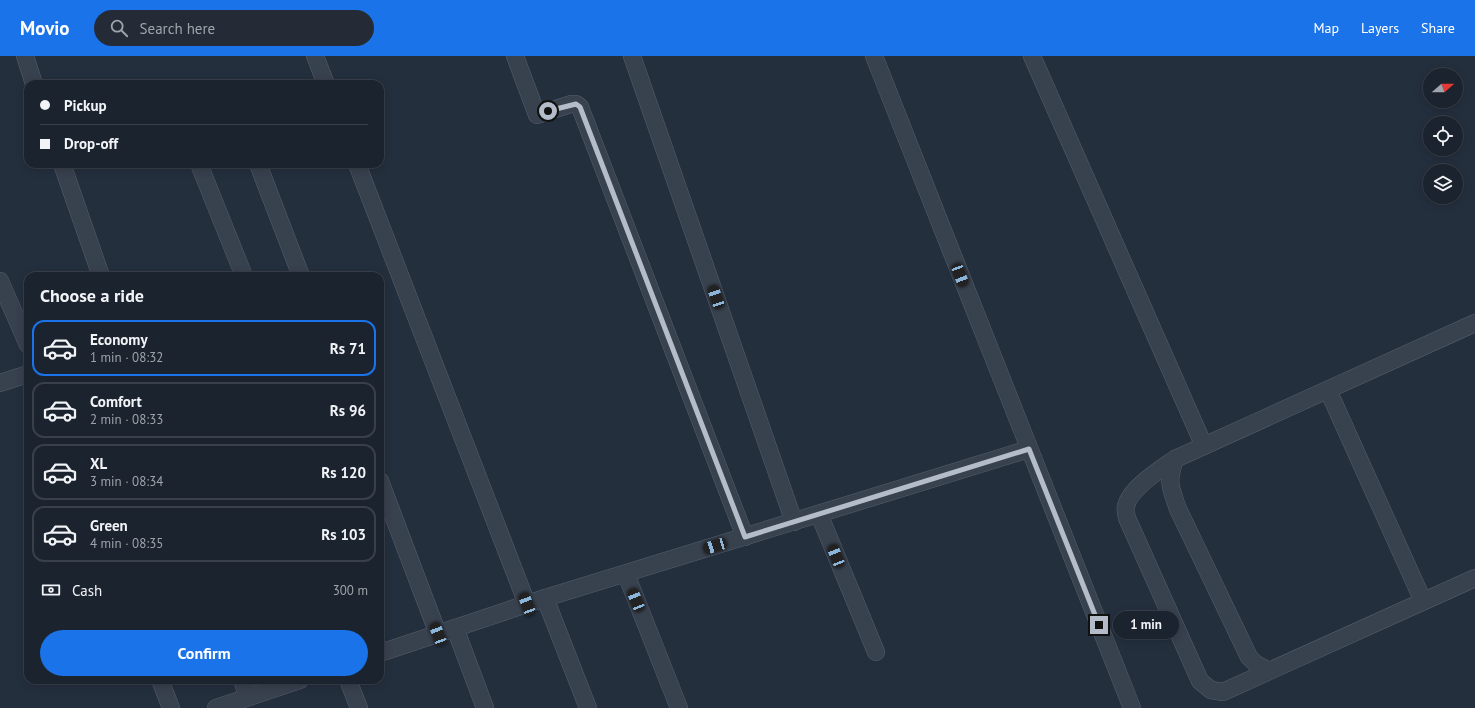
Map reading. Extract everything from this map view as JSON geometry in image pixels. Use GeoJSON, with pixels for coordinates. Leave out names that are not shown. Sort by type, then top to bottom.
{"type":"FeatureCollection","features":[{"type":"Feature","properties":{"kind":"street"},"geometry":{"type":"LineString","coordinates":[[24,56],[33,80]]}},
{"type":"Feature","properties":{"kind":"street"},"geometry":{"type":"LineString","coordinates":[[315,56],[324,80]]}},
{"type":"Feature","properties":{"kind":"street"},"geometry":{"type":"LineString","coordinates":[[515,56],[537,114],[571,104],[576,104],[580,107],[745,537]]}},
{"type":"Feature","properties":{"kind":"street"},"geometry":{"type":"LineString","coordinates":[[632,56],[794,522]]}},
{"type":"Feature","properties":{"kind":"street"},"geometry":{"type":"LineString","coordinates":[[874,56],[1132,708]]}},
{"type":"Feature","properties":{"kind":"street"},"geometry":{"type":"LineString","coordinates":[[1032,56],[1204,446]]}},
{"type":"Feature","properties":{"kind":"street"},"geometry":{"type":"LineString","coordinates":[[63,168],[100,272]]}},
{"type":"Feature","properties":{"kind":"street"},"geometry":{"type":"LineString","coordinates":[[201,168],[242,272]]}},
{"type":"Feature","properties":{"kind":"street"},"geometry":{"type":"LineString","coordinates":[[260,168],[299,272]]}},
{"type":"Feature","properties":{"kind":"street"},"geometry":{"type":"LineString","coordinates":[[359,168],[527,604]]}},
{"type":"Feature","properties":{"kind":"street"},"geometry":{"type":"LineString","coordinates":[[0,281],[24,336]]}},
{"type":"Feature","properties":{"kind":"street"},"geometry":{"type":"LineString","coordinates":[[1475,323],[1175,459],[1147,479],[1132,495],[1126,505],[1126,518],[1200,681],[1211,690],[1223,692],[1475,578]]}},
{"type":"Feature","properties":{"kind":"street"},"geometry":{"type":"LineString","coordinates":[[0,383],[24,375]]}},
{"type":"Feature","properties":{"kind":"street"},"geometry":{"type":"LineString","coordinates":[[1328,390],[1423,601]]}},
{"type":"Feature","properties":{"kind":"street"},"geometry":{"type":"LineString","coordinates":[[384,652],[545,598],[1029,449]]}},
{"type":"Feature","properties":{"kind":"street"},"geometry":{"type":"LineString","coordinates":[[1175,459],[1169,475],[1169,484],[1178,509],[1249,657],[1256,664],[1269,671]]}},
{"type":"Feature","properties":{"kind":"street"},"geometry":{"type":"LineString","coordinates":[[384,492],[438,634]]}},
{"type":"Feature","properties":{"kind":"street"},"geometry":{"type":"LineString","coordinates":[[819,514],[876,652]]}},
{"type":"Feature","properties":{"kind":"street"},"geometry":{"type":"LineString","coordinates":[[626,574],[679,708]]}},
{"type":"Feature","properties":{"kind":"street"},"geometry":{"type":"LineString","coordinates":[[545,598],[588,708]]}},
{"type":"Feature","properties":{"kind":"street"},"geometry":{"type":"LineString","coordinates":[[454,628],[486,708]]}},
{"type":"Feature","properties":{"kind":"street"},"geometry":{"type":"LineString","coordinates":[[162,684],[171,708]]}},
{"type":"Feature","properties":{"kind":"street"},"geometry":{"type":"LineString","coordinates":[[243,684],[248,697]]}},
{"type":"Feature","properties":{"kind":"street"},"geometry":{"type":"LineString","coordinates":[[216,708],[288,684]]}},
{"type":"Feature","properties":{"kind":"street"},"geometry":{"type":"LineString","coordinates":[[350,684],[359,708]]}},
{"type":"Feature","properties":{"kind":"route"},"geometry":{"type":"LineString","coordinates":[[548,111],[571,104],[576,104],[580,107],[745,537],[1029,449],[1099,625]]}}]}
